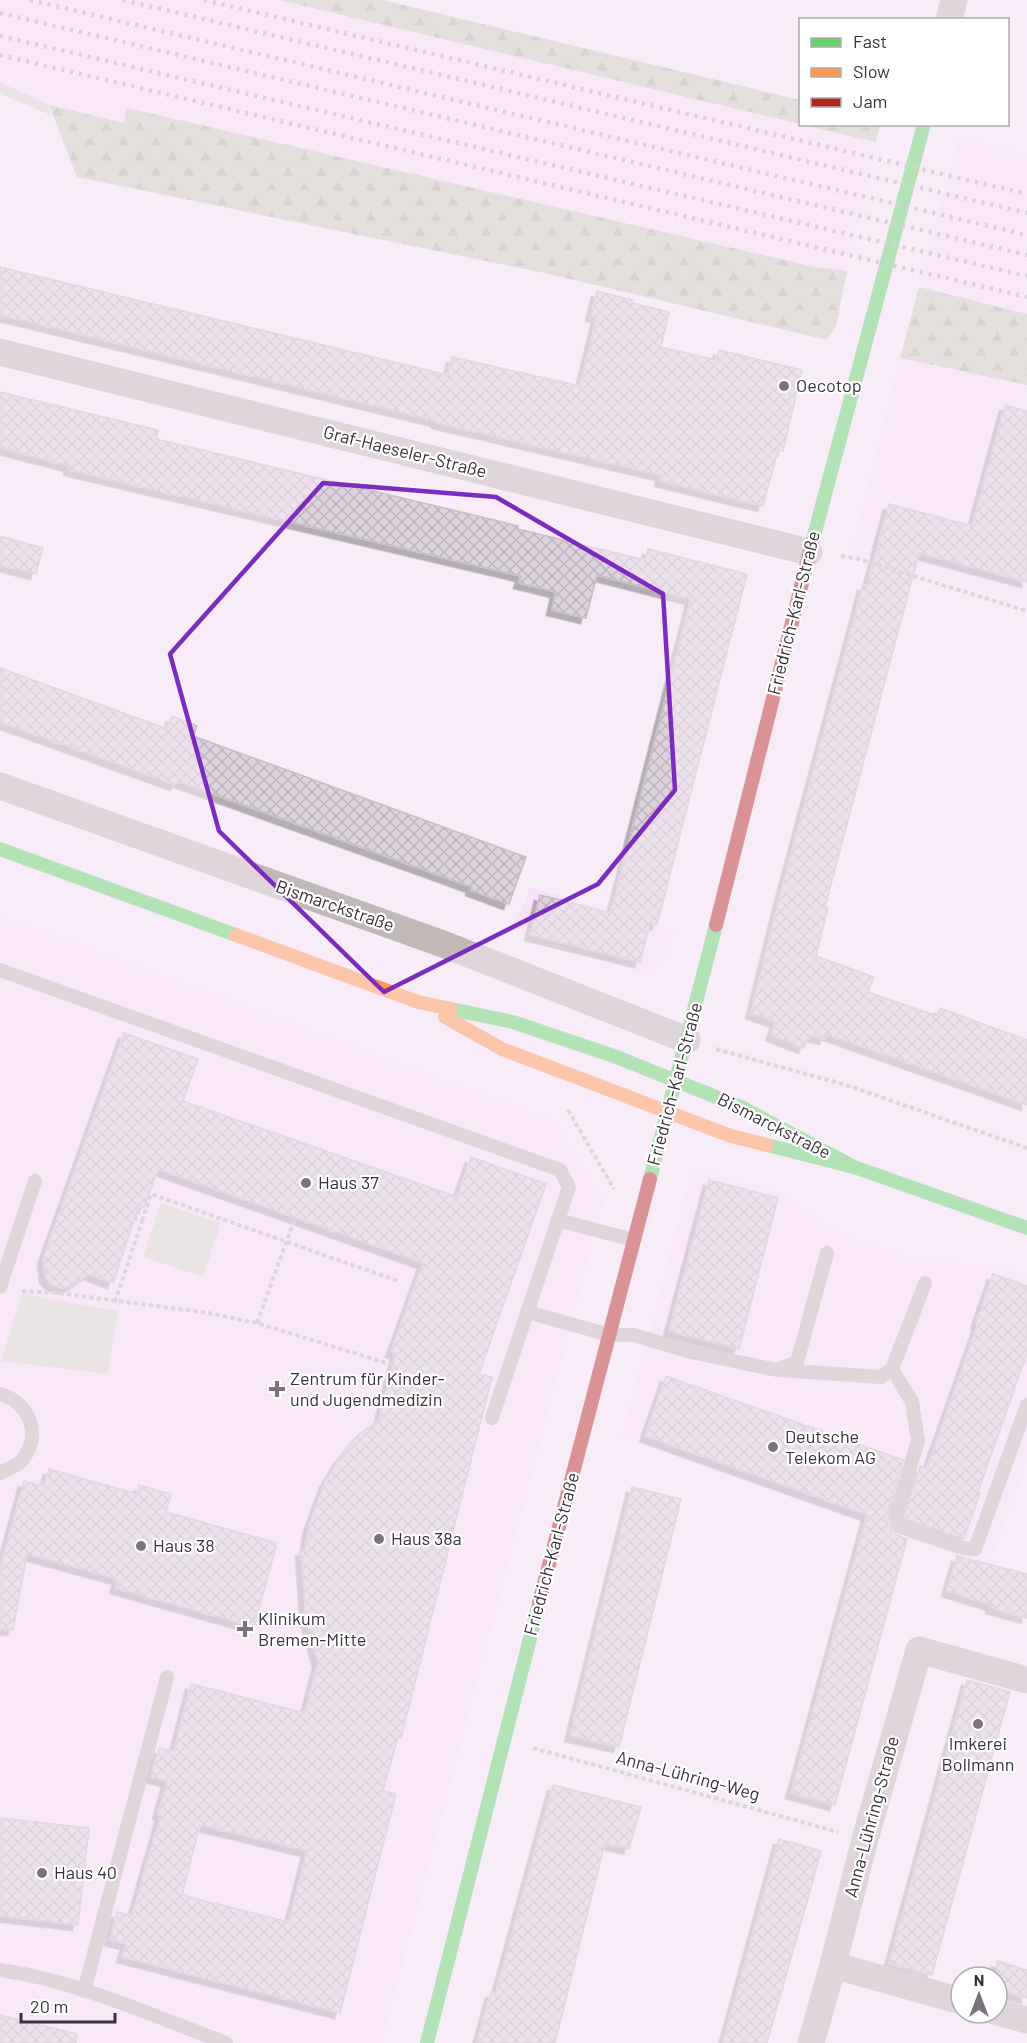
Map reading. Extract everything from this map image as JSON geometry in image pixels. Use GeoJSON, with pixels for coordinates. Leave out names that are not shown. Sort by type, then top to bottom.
{"type":"FeatureCollection","features":[{"type":"Feature","properties":{"kind":"street"},"geometry":{"type":"LineString","coordinates":[[950,18],[954,0]]}},
{"type":"Feature","properties":{"kind":"street","name":"Friedrich-Karl-Straße"},"geometry":{"type":"LineString","coordinates":[[427,2043],[503,1740],[668,1113],[676,1080],[677,1036],[923,126]]}},
{"type":"Feature","properties":{"kind":"street","name":"Graf-Haeseler-Straße"},"geometry":{"type":"LineString","coordinates":[[0,352],[809,552]]}},
{"type":"Feature","properties":{"kind":"street","name":"Bismarckstraße"},"geometry":{"type":"LineString","coordinates":[[0,786],[443,944],[677,1036]]}},
{"type":"Feature","properties":{"kind":"street","name":"Bismarckstraße"},"geometry":{"type":"LineString","coordinates":[[0,849],[418,1002],[513,1022],[614,1056],[749,1111],[854,1167]]}},
{"type":"Feature","properties":{"kind":"street","name":"Bismarckstraße"},"geometry":{"type":"LineString","coordinates":[[418,1002],[502,1049],[668,1113],[742,1140],[854,1167],[1027,1228]]}},
{"type":"Feature","properties":{"kind":"street","name":"Anna-Lühring-Straße"},"geometry":{"type":"LineString","coordinates":[[811,2043],[865,1839],[919,1650],[1027,1680]]}},
{"type":"Feature","properties":{"kind":"street"},"geometry":{"type":"LineString","coordinates":[[833,1965],[949,1998]]}},
{"type":"Feature","properties":{"kind":"street"},"geometry":{"type":"LineString","coordinates":[[1009,2015],[1027,2020]]}},
{"type":"Feature","properties":{"kind":"lane"},"geometry":{"type":"LineString","coordinates":[[0,970],[560,1170],[569,1187],[492,1418]]}},
{"type":"Feature","properties":{"kind":"lane"},"geometry":{"type":"LineString","coordinates":[[6,1289],[35,1181]]}},
{"type":"Feature","properties":{"kind":"lane"},"geometry":{"type":"LineString","coordinates":[[558,1220],[634,1240]]}},
{"type":"Feature","properties":{"kind":"lane"},"geometry":{"type":"LineString","coordinates":[[777,1370],[797,1362],[827,1253]]}},
{"type":"Feature","properties":{"kind":"lane"},"geometry":{"type":"LineString","coordinates":[[527,1312],[609,1335],[634,1335],[691,1352],[777,1370],[881,1377],[892,1369],[924,1283]]}},
{"type":"Feature","properties":{"kind":"lane"},"geometry":{"type":"LineString","coordinates":[[892,1369],[912,1402],[918,1442],[895,1515],[898,1526],[963,1548],[975,1549],[1027,1405]]}},
{"type":"Feature","properties":{"kind":"lane"},"geometry":{"type":"LineString","coordinates":[[0,1394],[11,1398],[27,1412],[32,1442],[23,1460],[0,1473]]}},
{"type":"Feature","properties":{"kind":"lane"},"geometry":{"type":"LineString","coordinates":[[84,1991],[166,1677]]}},
{"type":"Feature","properties":{"kind":"lane"},"geometry":{"type":"LineString","coordinates":[[0,1970],[84,1991],[226,2043]]}},
{"type":"Feature","properties":{"kind":"path"},"geometry":{"type":"LineString","coordinates":[[809,552],[855,558],[1027,611]]}},
{"type":"Feature","properties":{"kind":"path"},"geometry":{"type":"LineString","coordinates":[[677,1036],[846,1085],[1027,1148]]}},
{"type":"Feature","properties":{"kind":"path"},"geometry":{"type":"LineString","coordinates":[[542,1065],[615,1188],[608,1233]]}},
{"type":"Feature","properties":{"kind":"path"},"geometry":{"type":"LineString","coordinates":[[114,1302],[151,1194],[398,1281]]}},
{"type":"Feature","properties":{"kind":"path"},"geometry":{"type":"LineString","coordinates":[[135,1218],[142,1221]]}},
{"type":"Feature","properties":{"kind":"path"},"geometry":{"type":"LineString","coordinates":[[257,1323],[295,1218]]}},
{"type":"Feature","properties":{"kind":"path"},"geometry":{"type":"LineString","coordinates":[[6,1289],[58,1293],[208,1313],[257,1323],[393,1365]]}},
{"type":"Feature","properties":{"kind":"path","name":"Anna-Lühring-Weg"},"geometry":{"type":"LineString","coordinates":[[503,1740],[865,1839]]}},
{"type":"Feature","properties":{"kind":"highlighted area"},"geometry":{"type":"Polygon","coordinates":[[[323,483],[496,497],[663,594],[675,790],[598,884],[384,992],[219,831],[170,654],[323,483]]]}},
{"type":"Feature","properties":{"kind":"shaded area"},"geometry":{"type":"Polygon","coordinates":[[[0,0],[279,0],[799,124],[799,126],[809,126],[876,142],[847,271],[815,267],[127,108],[124,123],[49,105],[0,82],[0,0]]]}},
{"type":"Feature","properties":{"kind":"shaded area"},"geometry":{"type":"Polygon","coordinates":[[[0,82],[49,105],[51,115],[0,94],[0,82]]]}},
{"type":"Feature","properties":{"kind":"shaded area"},"geometry":{"type":"Polygon","coordinates":[[[958,137],[1027,154],[1027,314],[919,287],[958,137]]]}},
{"type":"Feature","properties":{"kind":"shaded area"},"geometry":{"type":"Polygon","coordinates":[[[900,358],[1027,385],[1027,602],[852,550],[900,358]]]}},
{"type":"Feature","properties":{"kind":"shaded area"},"geometry":{"type":"Polygon","coordinates":[[[530,887],[676,929],[661,969],[646,975],[514,930],[530,887]]]}},
{"type":"Feature","properties":{"kind":"shaded area","name":"Klinikum Bremen-Mitte"},"geometry":{"type":"Polygon","coordinates":[[[0,914],[556,1120],[604,1200],[382,2043],[0,2043],[0,914]]]}},
{"type":"Feature","properties":{"kind":"shaded area"},"geometry":{"type":"Polygon","coordinates":[[[692,1170],[706,1170],[781,1193],[850,1237],[911,1257],[998,1266],[1027,1275],[1027,1462],[989,1568],[621,1437],[692,1170]]]}},
{"type":"Feature","properties":{"kind":"shaded area"},"geometry":{"type":"Polygon","coordinates":[[[161,1203],[221,1223],[203,1277],[143,1257],[161,1203]]]}},
{"type":"Feature","properties":{"kind":"shaded area"},"geometry":{"type":"Polygon","coordinates":[[[22,1294],[118,1311],[108,1374],[1,1361],[22,1294]]]}},
{"type":"Feature","properties":{"kind":"green space"},"geometry":{"type":"Polygon","coordinates":[[[279,0],[383,0],[799,100],[799,124],[279,0]]]}},
{"type":"Feature","properties":{"kind":"green space"},"geometry":{"type":"Polygon","coordinates":[[[49,105],[124,123],[127,108],[815,267],[847,271],[836,326],[827,340],[549,274],[77,177],[49,105]]]}},
{"type":"Feature","properties":{"kind":"green space"},"geometry":{"type":"Polygon","coordinates":[[[806,126],[880,126],[876,142],[806,126]]]}},
{"type":"Feature","properties":{"kind":"green space"},"geometry":{"type":"Polygon","coordinates":[[[919,287],[1027,314],[1027,385],[900,358],[919,287]]]}},
{"type":"Feature","properties":{"kind":"building"},"geometry":{"type":"Polygon","coordinates":[[[0,267],[448,375],[452,357],[580,386],[597,317],[591,316],[597,291],[669,312],[661,347],[716,360],[719,350],[802,370],[783,451],[778,450],[763,506],[660,481],[661,475],[437,423],[437,421],[0,315],[0,267]]]}},
{"type":"Feature","properties":{"kind":"building"},"geometry":{"type":"Polygon","coordinates":[[[0,392],[158,430],[156,439],[490,519],[518,526],[518,529],[645,560],[648,549],[747,574],[657,925],[650,923],[640,962],[530,935],[540,895],[611,913],[691,599],[597,575],[586,618],[552,610],[556,592],[519,583],[521,576],[69,470],[70,466],[0,448],[0,392]]]}},
{"type":"Feature","properties":{"kind":"building"},"geometry":{"type":"Polygon","coordinates":[[[1005,405],[1027,411],[1027,582],[919,553],[825,907],[828,908],[816,956],[874,977],[868,992],[937,1016],[940,1008],[1027,1040],[1027,1105],[826,1034],[825,1039],[809,1035],[804,1048],[771,1035],[776,1022],[751,1013],[863,585],[867,586],[889,504],[972,526],[1005,405]]]}},
{"type":"Feature","properties":{"kind":"building"},"geometry":{"type":"Polygon","coordinates":[[[0,536],[43,548],[36,574],[0,565],[0,536]]]}},
{"type":"Feature","properties":{"kind":"building"},"geometry":{"type":"Polygon","coordinates":[[[0,668],[167,729],[172,716],[197,726],[193,736],[526,857],[509,904],[471,890],[472,887],[177,781],[176,785],[0,722],[0,668]]]}},
{"type":"Feature","properties":{"kind":"building"},"geometry":{"type":"Polygon","coordinates":[[[124,1033],[198,1059],[183,1101],[457,1197],[471,1157],[546,1184],[479,1374],[492,1377],[401,1738],[398,1737],[383,1791],[396,1794],[340,2013],[122,1957],[126,1944],[110,1940],[117,1912],[132,1916],[161,1814],[158,1814],[167,1781],[151,1777],[159,1748],[174,1751],[191,1684],[305,1713],[318,1662],[306,1618],[301,1550],[305,1551],[309,1526],[325,1482],[358,1435],[379,1420],[396,1353],[391,1352],[423,1263],[158,1169],[144,1208],[139,1206],[113,1283],[89,1274],[71,1286],[61,1288],[51,1284],[45,1277],[43,1259],[124,1033]],[[200,1825],[182,1895],[289,1922],[307,1851],[200,1825]]]}},
{"type":"Feature","properties":{"kind":"building"},"geometry":{"type":"Polygon","coordinates":[[[709,1180],[778,1198],[739,1349],[669,1331],[709,1180]]]}},
{"type":"Feature","properties":{"kind":"building"},"geometry":{"type":"Polygon","coordinates":[[[993,1274],[1027,1286],[1027,1353],[978,1492],[980,1493],[964,1539],[905,1519],[904,1515],[920,1466],[927,1468],[978,1324],[976,1323],[993,1274]]]}},
{"type":"Feature","properties":{"kind":"building"},"geometry":{"type":"Polygon","coordinates":[[[666,1376],[903,1460],[886,1517],[892,1533],[907,1539],[835,1805],[791,1793],[867,1515],[645,1436],[666,1376]]]}},
{"type":"Feature","properties":{"kind":"building","name":"Haus 38"},"geometry":{"type":"Polygon","coordinates":[[[49,1469],[137,1494],[139,1485],[171,1494],[166,1512],[277,1543],[254,1627],[115,1588],[118,1579],[27,1554],[13,1630],[0,1629],[0,1569],[24,1481],[44,1486],[49,1469]]]}},
{"type":"Feature","properties":{"kind":"building"},"geometry":{"type":"Polygon","coordinates":[[[632,1487],[681,1499],[619,1747],[570,1736],[632,1487]]]}},
{"type":"Feature","properties":{"kind":"building"},"geometry":{"type":"Polygon","coordinates":[[[957,1556],[1027,1574],[1027,1618],[991,1608],[992,1605],[947,1591],[957,1556]]]}},
{"type":"Feature","properties":{"kind":"building"},"geometry":{"type":"Polygon","coordinates":[[[967,1680],[1010,1692],[932,1975],[889,1964],[967,1680]]]}},
{"type":"Feature","properties":{"kind":"building"},"geometry":{"type":"Polygon","coordinates":[[[553,1785],[641,1807],[629,1849],[605,1843],[555,2043],[477,2043],[491,1992],[496,1992],[553,1785]]]}},
{"type":"Feature","properties":{"kind":"building","name":"Haus 40"},"geometry":{"type":"Polygon","coordinates":[[[0,1818],[89,1828],[78,1925],[0,1916],[0,1818]]]}},
{"type":"Feature","properties":{"kind":"building"},"geometry":{"type":"Polygon","coordinates":[[[779,1839],[821,1851],[767,2043],[723,2043],[779,1839]]]}},
{"type":"Feature","properties":{"kind":"building"},"geometry":{"type":"Polygon","coordinates":[[[997,1961],[1027,1970],[1027,1998],[1009,1993],[1009,1965],[997,1965],[997,1961]]]}},
{"type":"Feature","properties":{"kind":"building"},"geometry":{"type":"Polygon","coordinates":[[[0,2015],[77,2034],[76,2043],[0,2043],[0,2015]]]}},
{"type":"Feature","properties":{"kind":"railway"},"geometry":{"type":"LineString","coordinates":[[30,0],[1027,235]]}},
{"type":"Feature","properties":{"kind":"railway"},"geometry":{"type":"LineString","coordinates":[[123,0],[1027,213]]}},
{"type":"Feature","properties":{"kind":"railway"},"geometry":{"type":"LineString","coordinates":[[204,0],[1027,194]]}},
{"type":"Feature","properties":{"kind":"railway"},"geometry":{"type":"LineString","coordinates":[[0,13],[1027,255]]}},
{"type":"Feature","properties":{"kind":"railway"},"geometry":{"type":"LineString","coordinates":[[0,36],[1027,276]]}},
{"type":"Feature","properties":{"kind":"railway"},"geometry":{"type":"LineString","coordinates":[[0,55],[1027,297]]}},
{"type":"Feature","properties":{"kind":"traffic: fast"},"geometry":{"type":"LineString","coordinates":[[812,543],[923,126]]}},
{"type":"Feature","properties":{"kind":"traffic: fast"},"geometry":{"type":"LineString","coordinates":[[0,849],[236,935]]}},
{"type":"Feature","properties":{"kind":"traffic: fast"},"geometry":{"type":"LineString","coordinates":[[650,1179],[716,925]]}},
{"type":"Feature","properties":{"kind":"traffic: fast"},"geometry":{"type":"LineString","coordinates":[[451,1009],[513,1022],[614,1056],[741,1107],[854,1167]]}},
{"type":"Feature","properties":{"kind":"traffic: fast"},"geometry":{"type":"LineString","coordinates":[[767,1145],[854,1167],[1027,1228]]}},
{"type":"Feature","properties":{"kind":"traffic: fast"},"geometry":{"type":"LineString","coordinates":[[427,2043],[539,1603]]}},
{"type":"Feature","properties":{"kind":"traffic: slow"},"geometry":{"type":"LineString","coordinates":[[236,935],[418,1002],[451,1009]]}},
{"type":"Feature","properties":{"kind":"traffic: slow"},"geometry":{"type":"LineString","coordinates":[[445,1017],[502,1049],[731,1136],[767,1145]]}},
{"type":"Feature","properties":{"kind":"traffic: jam"},"geometry":{"type":"LineString","coordinates":[[716,925],[812,543]]}},
{"type":"Feature","properties":{"kind":"traffic: jam"},"geometry":{"type":"LineString","coordinates":[[539,1603],[650,1179]]}},
{"type":"Feature","properties":{"kind":"place","name":"Oecotop"},"geometry":{"type":"Point","coordinates":[784,386]}},
{"type":"Feature","properties":{"kind":"place","name":"Haus 37"},"geometry":{"type":"Point","coordinates":[306,1183]}},
{"type":"Feature","properties":{"kind":"place","name":"Zentrum für Kinder- und Jugendmedizin"},"geometry":{"type":"Point","coordinates":[277,1389]}},
{"type":"Feature","properties":{"kind":"place","name":"Deutsche Telekom AG"},"geometry":{"type":"Point","coordinates":[773,1447]}},
{"type":"Feature","properties":{"kind":"place","name":"Haus 38a"},"geometry":{"type":"Point","coordinates":[379,1539]}},
{"type":"Feature","properties":{"kind":"place","name":"Haus 38"},"geometry":{"type":"Point","coordinates":[141,1546]}},
{"type":"Feature","properties":{"kind":"place","name":"Klinikum Bremen-Mitte"},"geometry":{"type":"Point","coordinates":[245,1629]}},
{"type":"Feature","properties":{"kind":"place","name":"Imkerei Bollmann"},"geometry":{"type":"Point","coordinates":[978,1724]}},
{"type":"Feature","properties":{"kind":"place","name":"Haus 40"},"geometry":{"type":"Point","coordinates":[42,1873]}}]}
